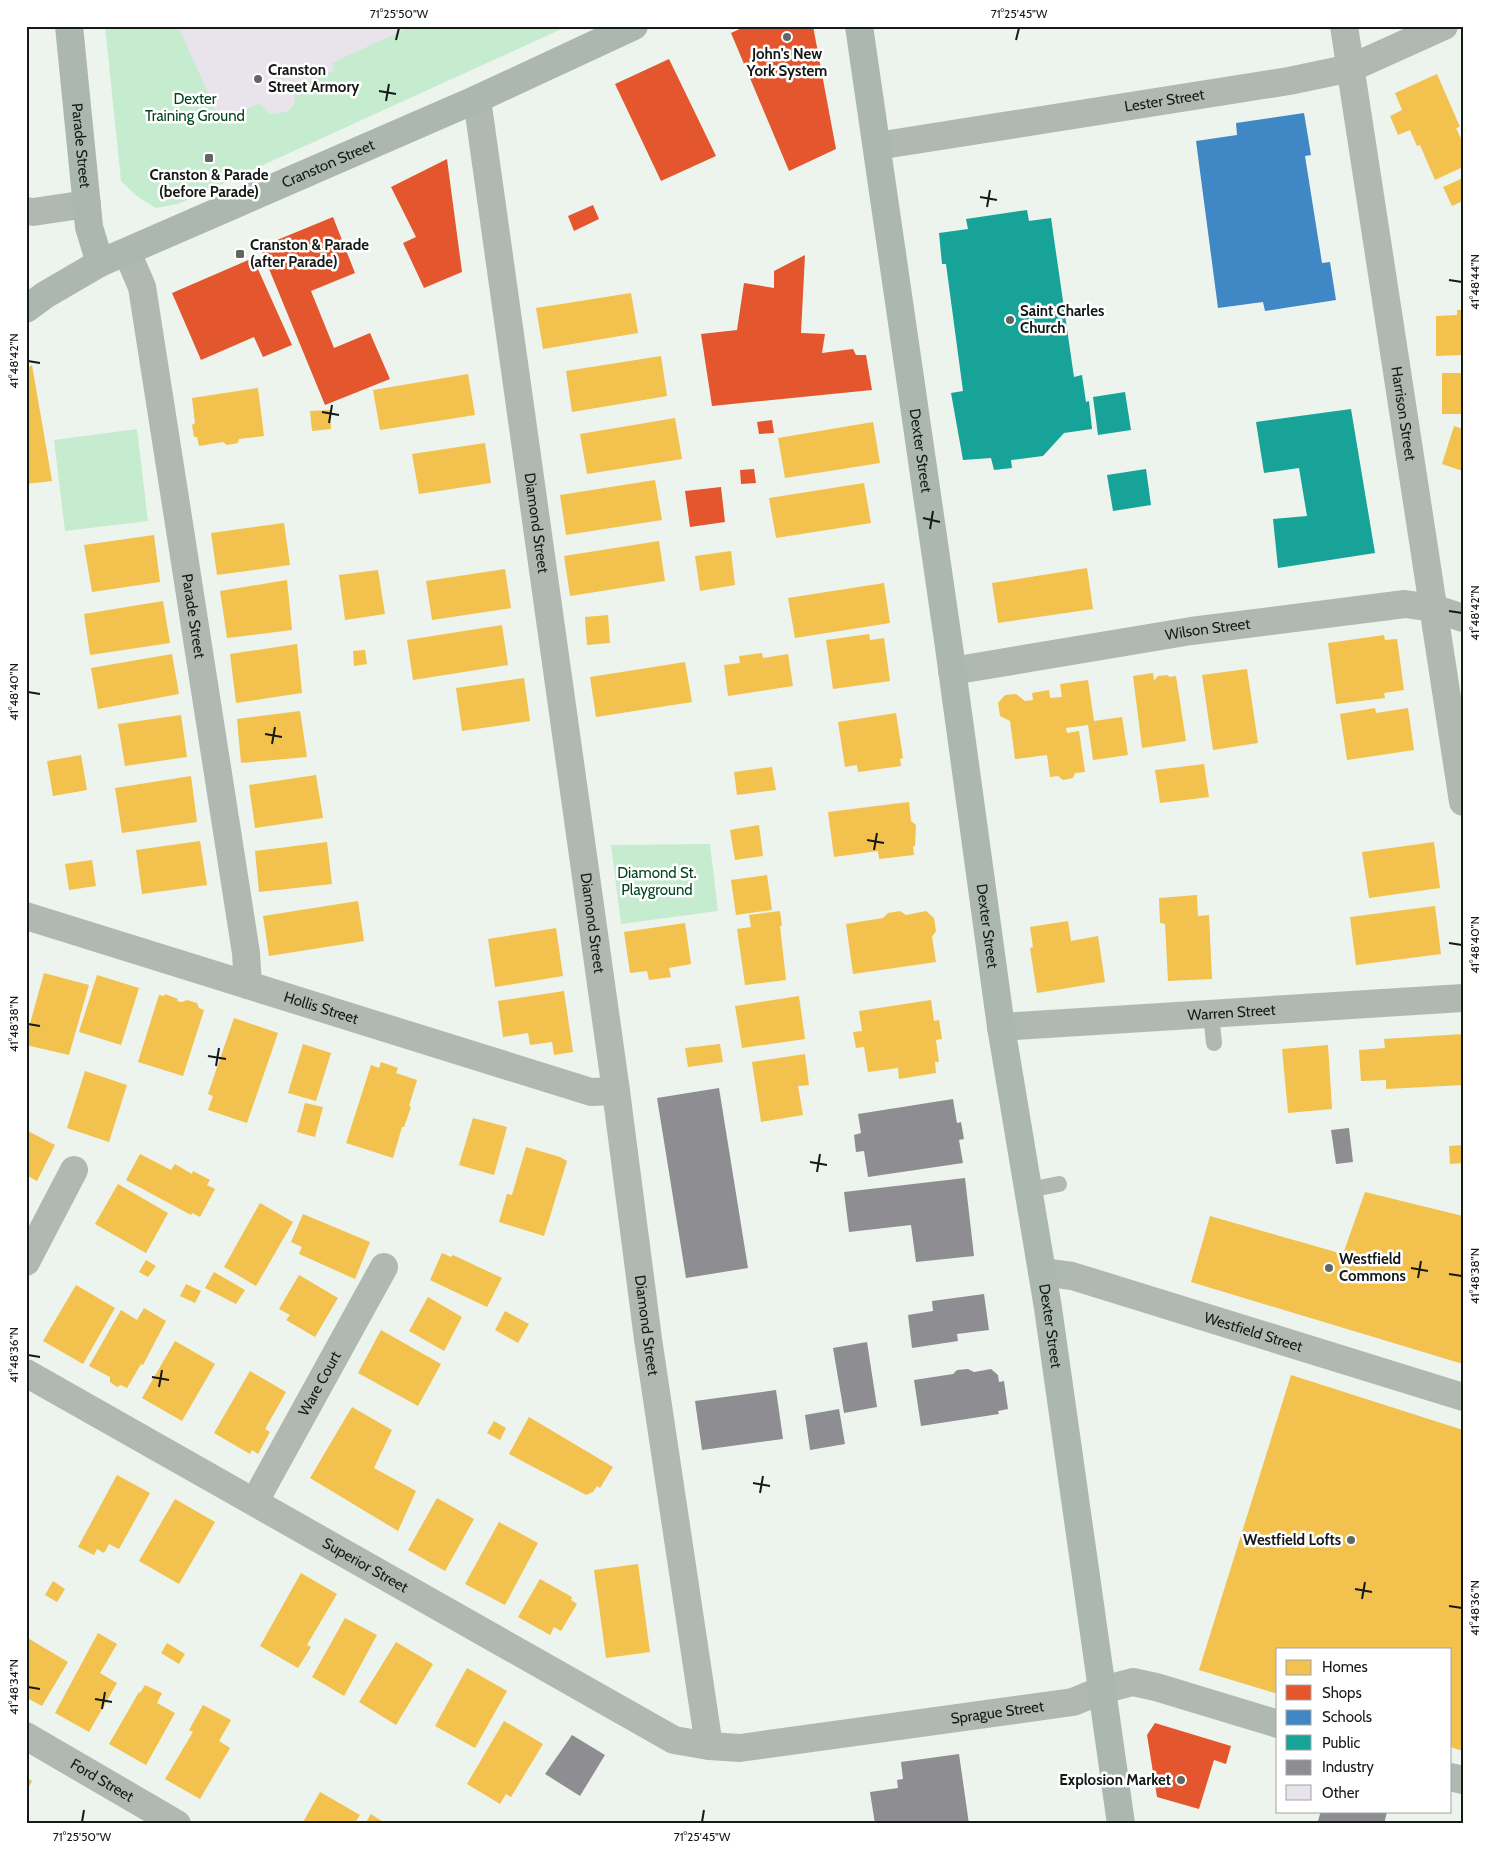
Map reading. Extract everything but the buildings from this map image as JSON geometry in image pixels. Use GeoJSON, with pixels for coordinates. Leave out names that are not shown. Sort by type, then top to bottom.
{"type":"FeatureCollection","features":[{"type":"Feature","properties":{"kind":"street","name":"Parade Street"},"geometry":{"type":"LineString","coordinates":[[69,26],[89,227],[100,263]]}},
{"type":"Feature","properties":{"kind":"street","name":"Cranston Street"},"geometry":{"type":"LineString","coordinates":[[26,309],[44,295],[100,263],[477,100],[634,26]]}},
{"type":"Feature","properties":{"kind":"street","name":"Dexter Street"},"geometry":{"type":"LineString","coordinates":[[860,26],[1001,1027],[1042,1272],[1121,1824]]}},
{"type":"Feature","properties":{"kind":"street","name":"Harrison Street"},"geometry":{"type":"LineString","coordinates":[[1344,26],[1463,802]]}},
{"type":"Feature","properties":{"kind":"street","name":"Lester Street"},"geometry":{"type":"LineString","coordinates":[[878,146],[1289,81],[1351,68],[1444,26]]}},
{"type":"Feature","properties":{"kind":"street","name":"Diamond Street"},"geometry":{"type":"LineString","coordinates":[[477,100],[616,1091],[650,1349],[709,1746]]}},
{"type":"Feature","properties":{"kind":"street"},"geometry":{"type":"LineString","coordinates":[[26,211],[33,212],[87,204]]}},
{"type":"Feature","properties":{"kind":"street","name":"Parade Street"},"geometry":{"type":"LineString","coordinates":[[127,252],[142,287],[246,953],[248,985]]}},
{"type":"Feature","properties":{"kind":"street","name":"Wilson Street"},"geometry":{"type":"LineString","coordinates":[[952,671],[1191,631],[1405,604],[1433,608],[1463,618]]}},
{"type":"Feature","properties":{"kind":"street","name":"Hollis Street"},"geometry":{"type":"LineString","coordinates":[[26,916],[591,1092],[616,1091]]}},
{"type":"Feature","properties":{"kind":"street","name":"Warren Street"},"geometry":{"type":"LineString","coordinates":[[1001,1027],[1463,998]]}},
{"type":"Feature","properties":{"kind":"street"},"geometry":{"type":"LineString","coordinates":[[26,1262],[74,1170]]}},
{"type":"Feature","properties":{"kind":"street","name":"Ware Court"},"geometry":{"type":"LineString","coordinates":[[254,1502],[384,1267]]}},
{"type":"Feature","properties":{"kind":"street","name":"Westfield Street"},"geometry":{"type":"LineString","coordinates":[[1042,1272],[1072,1276],[1463,1398]]}},
{"type":"Feature","properties":{"kind":"street","name":"Superior Street"},"geometry":{"type":"LineString","coordinates":[[26,1373],[674,1740],[709,1746]]}},
{"type":"Feature","properties":{"kind":"street","name":"Sprague Street"},"geometry":{"type":"LineString","coordinates":[[709,1746],[740,1748],[1073,1702],[1102,1690],[1133,1682],[1156,1687],[1276,1723]]}},
{"type":"Feature","properties":{"kind":"street","name":"Ford Street"},"geometry":{"type":"LineString","coordinates":[[26,1736],[177,1824]]}},
{"type":"Feature","properties":{"kind":"lane"},"geometry":{"type":"LineString","coordinates":[[1211,1014],[1214,1043]]}},
{"type":"Feature","properties":{"kind":"lane"},"geometry":{"type":"LineString","coordinates":[[1029,1190],[1059,1184]]}},
{"type":"Feature","properties":{"kind":"green space","name":"Dexter Training Ground"},"geometry":{"type":"Polygon","coordinates":[[[105,26],[568,26],[178,204],[156,208],[138,197],[121,181],[105,26]]]}},
{"type":"Feature","properties":{"kind":"green space"},"geometry":{"type":"Polygon","coordinates":[[[137,429],[148,521],[65,531],[54,440],[137,429]]]}},
{"type":"Feature","properties":{"kind":"green space","name":"Diamond St. Playground"},"geometry":{"type":"Polygon","coordinates":[[[710,844],[718,911],[621,924],[611,845],[710,844]]]}},
{"type":"Feature","properties":{"kind":"place","name":"John's New York System"},"geometry":{"type":"Point","coordinates":[787,37]}},
{"type":"Feature","properties":{"kind":"place","name":"Cranston Street Armory"},"geometry":{"type":"Point","coordinates":[258,79]}},
{"type":"Feature","properties":{"kind":"place","name":"Cranston & Parade (before Parade)"},"geometry":{"type":"Point","coordinates":[209,158]}},
{"type":"Feature","properties":{"kind":"place","name":"Cranston & Parade (after Parade)"},"geometry":{"type":"Point","coordinates":[240,254]}},
{"type":"Feature","properties":{"kind":"place","name":"Saint Charles Church"},"geometry":{"type":"Point","coordinates":[1010,320]}},
{"type":"Feature","properties":{"kind":"place","name":"Westfield Commons"},"geometry":{"type":"Point","coordinates":[1329,1268]}},
{"type":"Feature","properties":{"kind":"place","name":"Westfield Lofts"},"geometry":{"type":"Point","coordinates":[1351,1540]}},
{"type":"Feature","properties":{"kind":"place","name":"Explosion Market"},"geometry":{"type":"Point","coordinates":[1181,1780]}}]}
